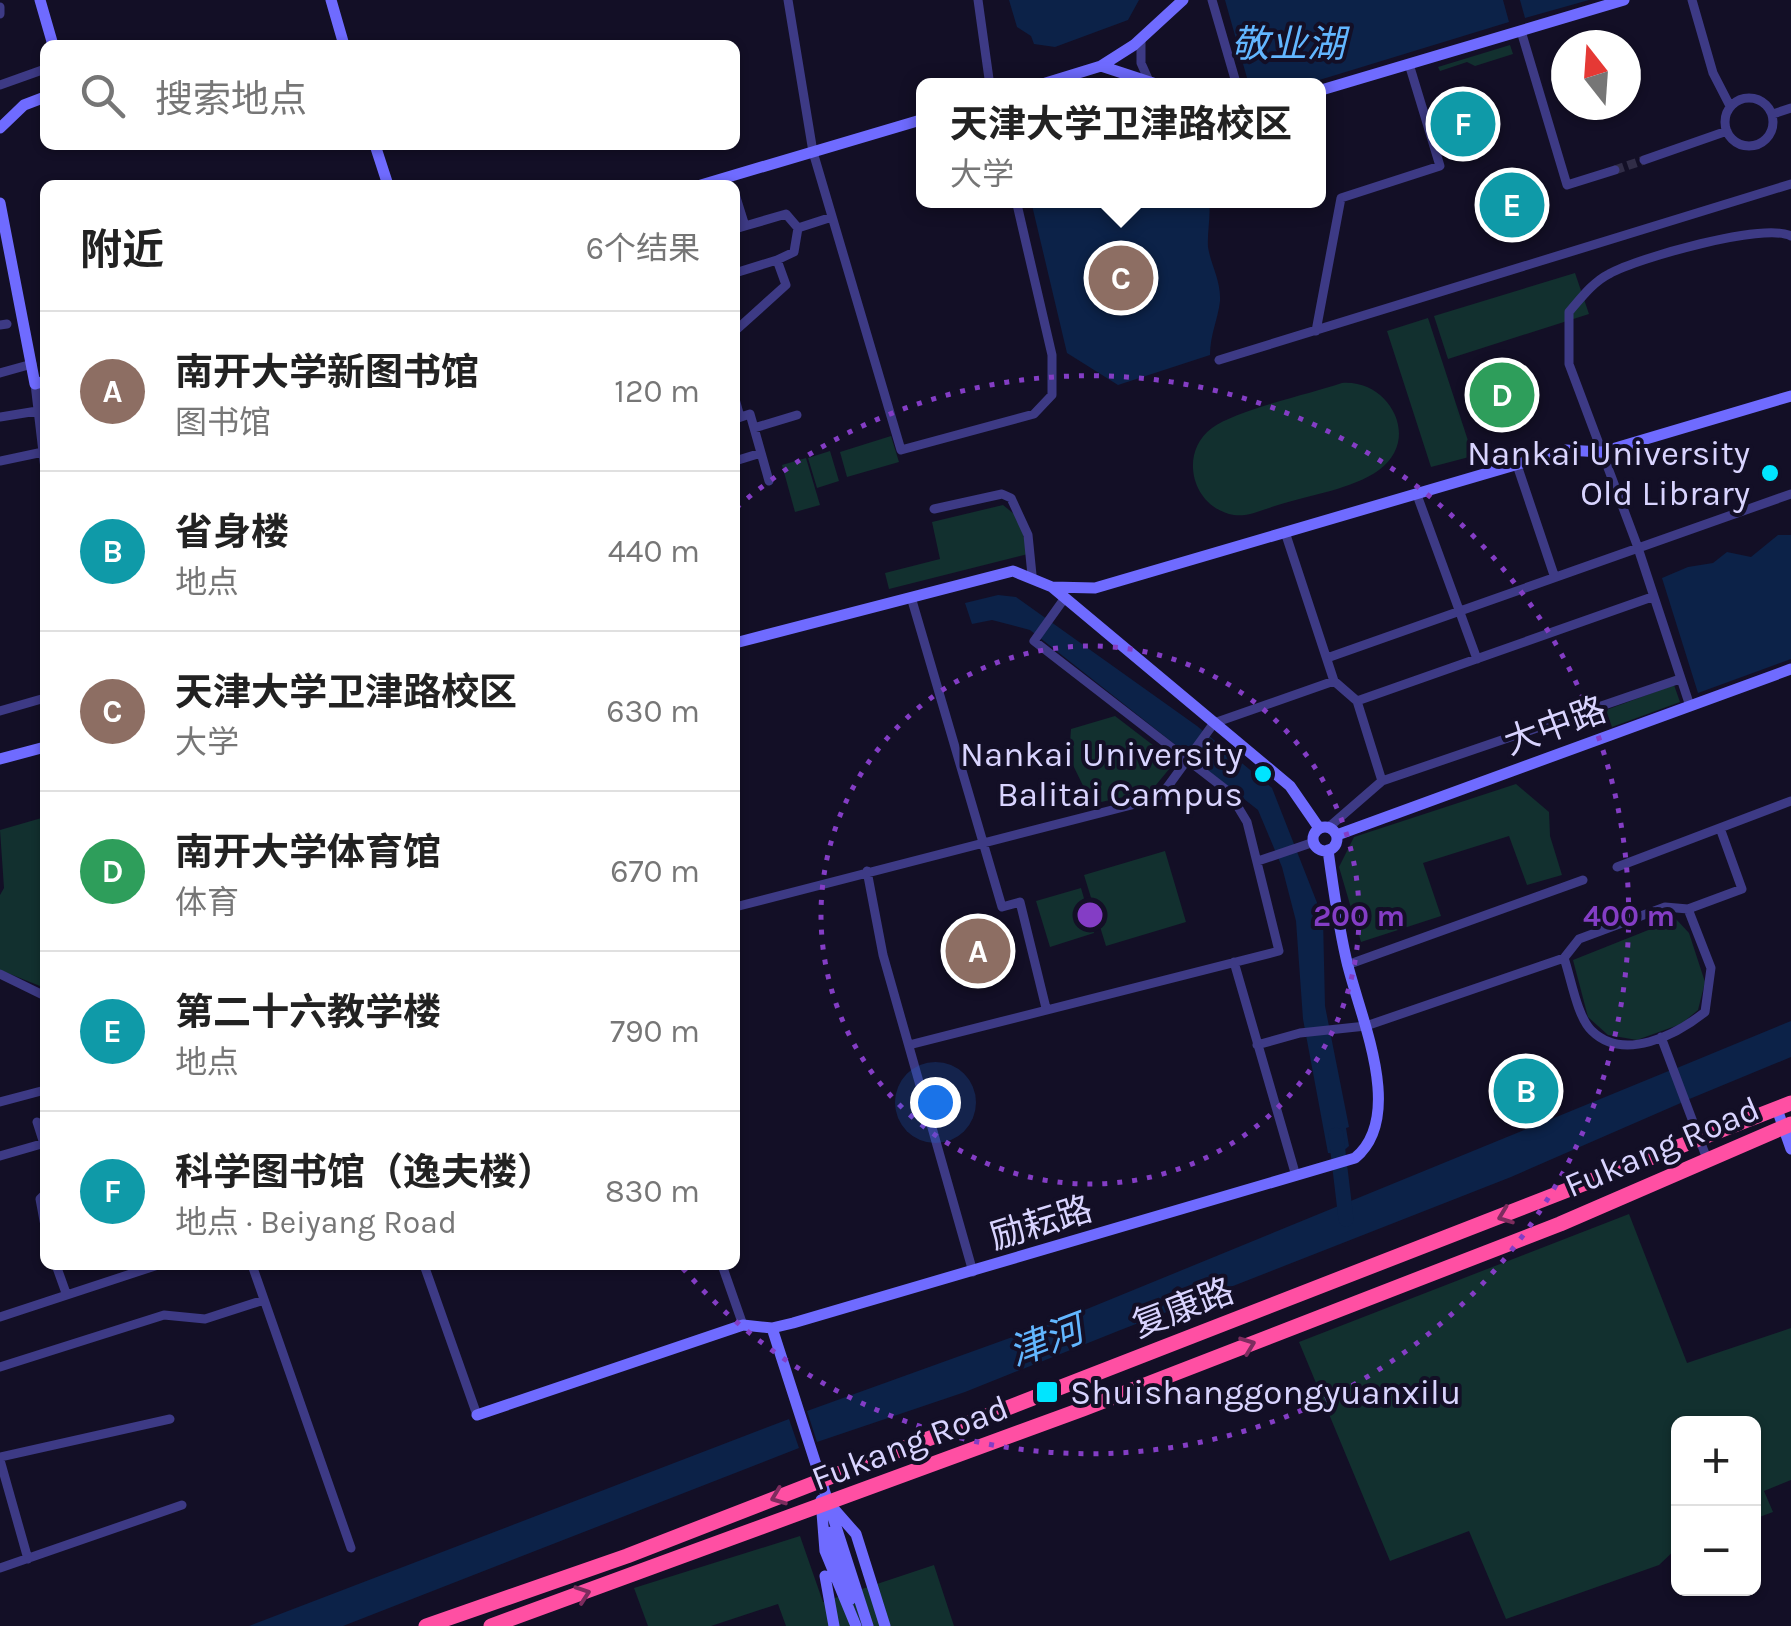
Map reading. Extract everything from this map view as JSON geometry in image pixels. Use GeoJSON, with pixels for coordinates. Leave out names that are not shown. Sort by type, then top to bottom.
{"type":"FeatureCollection","features":[{"type":"Feature","properties":{"kind":"highway","name":"复康路"},"geometry":{"type":"LineString","coordinates":[[426,1626],[820,1481],[1697,1132],[1787,1114]]}},
{"type":"Feature","properties":{"kind":"highway","name":"Fukang Road"},"geometry":{"type":"LineString","coordinates":[[490,1626],[826,1507],[1560,1224],[1707,1160],[1787,1114]]}},
{"type":"Feature","properties":{"kind":"street"},"geometry":{"type":"LineString","coordinates":[[40,0],[52,40]]}},
{"type":"Feature","properties":{"kind":"street"},"geometry":{"type":"LineString","coordinates":[[788,0],[813,152],[900,450],[1034,414],[1052,394],[1052,355],[1018,208]]}},
{"type":"Feature","properties":{"kind":"street"},"geometry":{"type":"LineString","coordinates":[[978,0],[989,78]]}},
{"type":"Feature","properties":{"kind":"street"},"geometry":{"type":"LineString","coordinates":[[1062,78],[1102,66],[1141,39],[1183,0]]}},
{"type":"Feature","properties":{"kind":"street"},"geometry":{"type":"LineString","coordinates":[[1212,0],[1235,78]]}},
{"type":"Feature","properties":{"kind":"street"},"geometry":{"type":"LineString","coordinates":[[1326,88],[1624,0]]}},
{"type":"Feature","properties":{"kind":"street"},"geometry":{"type":"LineString","coordinates":[[1692,0],[1713,74],[1730,106],[1726,131],[1736,143],[1758,144],[1770,134],[1772,114]]}},
{"type":"Feature","properties":{"kind":"street"},"geometry":{"type":"LineString","coordinates":[[331,1],[343,40]]}},
{"type":"Feature","properties":{"kind":"street"},"geometry":{"type":"LineString","coordinates":[[0,7],[0,14]]}},
{"type":"Feature","properties":{"kind":"street"},"geometry":{"type":"LineString","coordinates":[[1520,31],[1568,185],[1615,170]]}},
{"type":"Feature","properties":{"kind":"street"},"geometry":{"type":"LineString","coordinates":[[1141,39],[1140,63],[1151,78]]}},
{"type":"Feature","properties":{"kind":"street"},"geometry":{"type":"LineString","coordinates":[[1316,331],[1342,198],[1440,166],[1409,64]]}},
{"type":"Feature","properties":{"kind":"street"},"geometry":{"type":"LineString","coordinates":[[1102,66],[1138,78]]}},
{"type":"Feature","properties":{"kind":"street"},"geometry":{"type":"LineString","coordinates":[[0,85],[40,71]]}},
{"type":"Feature","properties":{"kind":"street"},"geometry":{"type":"LineString","coordinates":[[1730,106],[1742,98],[1756,98],[1772,114]]}},
{"type":"Feature","properties":{"kind":"street"},"geometry":{"type":"LineString","coordinates":[[0,128],[24,105],[40,99]]}},
{"type":"Feature","properties":{"kind":"street"},"geometry":{"type":"LineString","coordinates":[[1772,114],[1791,108]]}},
{"type":"Feature","properties":{"kind":"street"},"geometry":{"type":"LineString","coordinates":[[734,180],[916,121]]}},
{"type":"Feature","properties":{"kind":"street"},"geometry":{"type":"LineString","coordinates":[[1644,160],[1726,131]]}},
{"type":"Feature","properties":{"kind":"street"},"geometry":{"type":"LineString","coordinates":[[378,150],[386,180]]}},
{"type":"Feature","properties":{"kind":"street"},"geometry":{"type":"LineString","coordinates":[[1219,360],[1791,184]]}},
{"type":"Feature","properties":{"kind":"street"},"geometry":{"type":"LineString","coordinates":[[0,203],[32,364],[40,382],[37,411],[40,436]]}},
{"type":"Feature","properties":{"kind":"street"},"geometry":{"type":"LineString","coordinates":[[740,227],[786,214],[798,228]]}},
{"type":"Feature","properties":{"kind":"street"},"geometry":{"type":"LineString","coordinates":[[798,228],[832,217]]}},
{"type":"Feature","properties":{"kind":"street"},"geometry":{"type":"LineString","coordinates":[[740,271],[794,252],[798,228]]}},
{"type":"Feature","properties":{"kind":"street"},"geometry":{"type":"LineString","coordinates":[[1690,706],[1637,545],[1569,364],[1566,334],[1570,312],[1588,290],[1610,274],[1738,234],[1782,231],[1791,236]]}},
{"type":"Feature","properties":{"kind":"street"},"geometry":{"type":"LineString","coordinates":[[740,327],[786,286],[777,260]]}},
{"type":"Feature","properties":{"kind":"street"},"geometry":{"type":"LineString","coordinates":[[0,373],[32,364]]}},
{"type":"Feature","properties":{"kind":"street"},"geometry":{"type":"LineString","coordinates":[[1052,587],[1096,588],[1566,450],[1602,452],[1791,396]]}},
{"type":"Feature","properties":{"kind":"street"},"geometry":{"type":"LineString","coordinates":[[0,417],[37,411]]}},
{"type":"Feature","properties":{"kind":"street"},"geometry":{"type":"LineString","coordinates":[[740,417],[750,414],[768,480]]}},
{"type":"Feature","properties":{"kind":"street"},"geometry":{"type":"LineString","coordinates":[[754,428],[797,415]]}},
{"type":"Feature","properties":{"kind":"street"},"geometry":{"type":"LineString","coordinates":[[0,461],[40,452]]}},
{"type":"Feature","properties":{"kind":"street"},"geometry":{"type":"LineString","coordinates":[[740,460],[761,453]]}},
{"type":"Feature","properties":{"kind":"street"},"geometry":{"type":"LineString","coordinates":[[1517,465],[1554,575]]}},
{"type":"Feature","properties":{"kind":"street"},"geometry":{"type":"LineString","coordinates":[[934,510],[1002,494],[1011,498],[1028,535],[1032,575]]}},
{"type":"Feature","properties":{"kind":"street"},"geometry":{"type":"LineString","coordinates":[[1327,658],[1637,545],[1791,494]]}},
{"type":"Feature","properties":{"kind":"street"},"geometry":{"type":"LineString","coordinates":[[1417,496],[1478,659]]}},
{"type":"Feature","properties":{"kind":"street"},"geometry":{"type":"LineString","coordinates":[[1285,532],[1334,681],[1356,701],[1382,781]]}},
{"type":"Feature","properties":{"kind":"street"},"geometry":{"type":"LineString","coordinates":[[740,642],[1012,571],[1032,575],[1052,587],[1290,786],[1328,830],[1335,846],[1328,850]]}},
{"type":"Feature","properties":{"kind":"street"},"geometry":{"type":"LineString","coordinates":[[911,597],[1002,906],[1020,902],[1046,1008]]}},
{"type":"Feature","properties":{"kind":"street"},"geometry":{"type":"LineString","coordinates":[[1356,701],[1652,597]]}},
{"type":"Feature","properties":{"kind":"street"},"geometry":{"type":"LineString","coordinates":[[908,1045],[1279,952],[1258,860],[1242,809],[1229,792],[1034,641],[1064,599]]}},
{"type":"Feature","properties":{"kind":"street","name":"大中路"},"geometry":{"type":"LineString","coordinates":[[1328,830],[1791,669]]}},
{"type":"Feature","properties":{"kind":"street"},"geometry":{"type":"LineString","coordinates":[[1258,860],[1314,842],[1382,781],[1680,679]]}},
{"type":"Feature","properties":{"kind":"street"},"geometry":{"type":"LineString","coordinates":[[740,906],[983,840],[1151,800],[1163,793],[1214,723],[1334,681]]}},
{"type":"Feature","properties":{"kind":"street"},"geometry":{"type":"LineString","coordinates":[[0,711],[40,699]]}},
{"type":"Feature","properties":{"kind":"street"},"geometry":{"type":"LineString","coordinates":[[0,759],[40,748]]}},
{"type":"Feature","properties":{"kind":"street"},"geometry":{"type":"LineString","coordinates":[[1617,867],[1791,801]]}},
{"type":"Feature","properties":{"kind":"street"},"geometry":{"type":"LineString","coordinates":[[1256,1045],[1300,1033],[1366,1026],[1564,958],[1579,939],[1665,907],[1688,909],[1742,889],[1720,828]]}},
{"type":"Feature","properties":{"kind":"street"},"geometry":{"type":"LineString","coordinates":[[1314,842],[1328,850]]}},
{"type":"Feature","properties":{"kind":"street"},"geometry":{"type":"LineString","coordinates":[[1328,850],[1348,966],[1366,1026]]}},
{"type":"Feature","properties":{"kind":"street"},"geometry":{"type":"LineString","coordinates":[[867,871],[883,955],[974,1272]]}},
{"type":"Feature","properties":{"kind":"street"},"geometry":{"type":"LineString","coordinates":[[1348,966],[1584,880]]}},
{"type":"Feature","properties":{"kind":"street"},"geometry":{"type":"LineString","coordinates":[[1564,958],[1589,1029],[1613,1045],[1636,1045],[1662,1037],[1684,1028],[1705,1012],[1711,993],[1711,968],[1688,909]]}},
{"type":"Feature","properties":{"kind":"street"},"geometry":{"type":"LineString","coordinates":[[1234,962],[1296,1176]]}},
{"type":"Feature","properties":{"kind":"street"},"geometry":{"type":"LineString","coordinates":[[0,974],[40,994]]}},
{"type":"Feature","properties":{"kind":"street","name":"励耘路"},"geometry":{"type":"LineString","coordinates":[[743,1326],[772,1328],[1348,1160],[1366,1148],[1378,1112],[1366,1026]]}},
{"type":"Feature","properties":{"kind":"street"},"geometry":{"type":"LineString","coordinates":[[1662,1037],[1707,1160]]}},
{"type":"Feature","properties":{"kind":"street"},"geometry":{"type":"LineString","coordinates":[[0,1102],[40,1091]]}},
{"type":"Feature","properties":{"kind":"street"},"geometry":{"type":"LineString","coordinates":[[1787,1114],[1791,1148]]}},
{"type":"Feature","properties":{"kind":"street"},"geometry":{"type":"LineString","coordinates":[[37,1122],[40,1131]]}},
{"type":"Feature","properties":{"kind":"street"},"geometry":{"type":"LineString","coordinates":[[0,1156],[40,1146]]}},
{"type":"Feature","properties":{"kind":"street"},"geometry":{"type":"LineString","coordinates":[[58,1270],[66,1293]]}},
{"type":"Feature","properties":{"kind":"street"},"geometry":{"type":"LineString","coordinates":[[0,1317],[142,1270]]}},
{"type":"Feature","properties":{"kind":"street"},"geometry":{"type":"LineString","coordinates":[[254,1270],[351,1548]]}},
{"type":"Feature","properties":{"kind":"street"},"geometry":{"type":"LineString","coordinates":[[426,1270],[477,1416],[743,1326],[724,1270]]}},
{"type":"Feature","properties":{"kind":"street"},"geometry":{"type":"LineString","coordinates":[[0,1367],[164,1315],[205,1319],[264,1300]]}},
{"type":"Feature","properties":{"kind":"street"},"geometry":{"type":"LineString","coordinates":[[772,1328],[826,1507],[869,1626]]}},
{"type":"Feature","properties":{"kind":"street"},"geometry":{"type":"LineString","coordinates":[[28,1558],[0,1458],[170,1419]]}},
{"type":"Feature","properties":{"kind":"street"},"geometry":{"type":"LineString","coordinates":[[0,1568],[182,1504]]}},
{"type":"Feature","properties":{"kind":"street"},"geometry":{"type":"LineString","coordinates":[[826,1507],[817,1552],[834,1626]]}},
{"type":"Feature","properties":{"kind":"street"},"geometry":{"type":"LineString","coordinates":[[826,1507],[828,1562],[857,1626]]}},
{"type":"Feature","properties":{"kind":"street"},"geometry":{"type":"LineString","coordinates":[[826,1507],[856,1534],[885,1626]]}},
{"type":"Feature","properties":{"kind":"green space"},"geometry":{"type":"Polygon","coordinates":[[[1510,45],[1513,54],[1475,66],[1467,62],[1440,71],[1438,67],[1510,45]]]}},
{"type":"Feature","properties":{"kind":"green space"},"geometry":{"type":"Polygon","coordinates":[[[1575,273],[1589,314],[1448,359],[1434,316],[1575,273]]]}},
{"type":"Feature","properties":{"kind":"green space"},"geometry":{"type":"Polygon","coordinates":[[[1428,318],[1473,456],[1431,467],[1387,331],[1428,318]]]}},
{"type":"Feature","properties":{"kind":"green space"},"geometry":{"type":"Polygon","coordinates":[[[1342,383],[1359,384],[1374,391],[1394,413],[1398,443],[1392,457],[1379,470],[1344,487],[1245,515],[1234,515],[1208,502],[1194,478],[1193,465],[1201,439],[1212,428],[1255,409],[1342,383]]]}},
{"type":"Feature","properties":{"kind":"green space"},"geometry":{"type":"Polygon","coordinates":[[[891,436],[899,462],[847,477],[840,452],[891,436]]]}},
{"type":"Feature","properties":{"kind":"green space"},"geometry":{"type":"Polygon","coordinates":[[[830,451],[839,481],[817,488],[808,458],[830,451]]]}},
{"type":"Feature","properties":{"kind":"green space"},"geometry":{"type":"Polygon","coordinates":[[[806,458],[820,505],[795,512],[782,465],[806,458]]]}},
{"type":"Feature","properties":{"kind":"green space"},"geometry":{"type":"Polygon","coordinates":[[[1003,505],[1019,518],[1028,554],[889,589],[885,573],[940,559],[932,522],[1003,505]]]}},
{"type":"Feature","properties":{"kind":"green space"},"geometry":{"type":"Polygon","coordinates":[[[1674,685],[1680,702],[1612,727],[1606,710],[1674,685]]]}},
{"type":"Feature","properties":{"kind":"green space"},"geometry":{"type":"Polygon","coordinates":[[[1115,716],[1175,762],[1151,791],[1092,804],[1069,757],[1071,729],[1115,716]]]}},
{"type":"Feature","properties":{"kind":"green space"},"geometry":{"type":"Polygon","coordinates":[[[1516,784],[1549,812],[1550,836],[1562,875],[1527,885],[1509,836],[1423,863],[1441,916],[1361,942],[1339,867],[1354,837],[1516,784]]]}},
{"type":"Feature","properties":{"kind":"green space"},"geometry":{"type":"Polygon","coordinates":[[[40,818],[40,986],[0,970],[0,895],[4,888],[0,830],[40,818]]]}},
{"type":"Feature","properties":{"kind":"green space"},"geometry":{"type":"Polygon","coordinates":[[[1165,851],[1186,922],[1106,946],[1084,875],[1165,851]]]}},
{"type":"Feature","properties":{"kind":"green space"},"geometry":{"type":"Polygon","coordinates":[[[1081,888],[1094,933],[1050,947],[1036,901],[1081,888]]]}},
{"type":"Feature","properties":{"kind":"green space"},"geometry":{"type":"Polygon","coordinates":[[[1676,919],[1689,933],[1705,982],[1698,1010],[1681,1024],[1637,1040],[1608,1035],[1588,1017],[1573,960],[1676,919]]]}},
{"type":"Feature","properties":{"kind":"green space"},"geometry":{"type":"Polygon","coordinates":[[[1629,1214],[1687,1363],[1791,1328],[1791,1480],[1764,1491],[1773,1512],[1761,1516],[1761,1416],[1671,1416],[1671,1554],[1659,1565],[1506,1619],[1469,1531],[1390,1561],[1299,1342],[1629,1214]]]}},
{"type":"Feature","properties":{"kind":"green space"},"geometry":{"type":"Polygon","coordinates":[[[800,1536],[823,1602],[934,1565],[954,1626],[786,1626],[778,1604],[711,1626],[648,1626],[634,1588],[800,1536]]]}},
{"type":"Feature","properties":{"kind":"water"},"geometry":{"type":"Polygon","coordinates":[[[1009,0],[1139,0],[1128,20],[1055,47],[1034,44],[1031,36],[1017,27],[1009,0]]]}},
{"type":"Feature","properties":{"kind":"water","name":"敬业湖"},"geometry":{"type":"Polygon","coordinates":[[[1225,0],[1503,0],[1509,22],[1326,78],[1247,78],[1225,0]]]}},
{"type":"Feature","properties":{"kind":"water"},"geometry":{"type":"Polygon","coordinates":[[[1520,0],[1589,0],[1525,18],[1520,0]]]}},
{"type":"Feature","properties":{"kind":"water"},"geometry":{"type":"Polygon","coordinates":[[[1033,208],[1210,208],[1208,247],[1220,301],[1210,355],[1118,385],[1067,353],[1033,208]]]}},
{"type":"Feature","properties":{"kind":"water"},"geometry":{"type":"Polygon","coordinates":[[[1778,535],[1791,535],[1791,659],[1698,693],[1662,578],[1688,567],[1713,563],[1727,552],[1751,557],[1778,535]]]}},
{"type":"Feature","properties":{"kind":"water"},"geometry":{"type":"Polygon","coordinates":[[[998,595],[1016,597],[1197,726],[1272,788],[1323,918],[1325,1006],[1349,1127],[1349,1146],[1340,1154],[1328,1153],[1303,1019],[1296,921],[1282,867],[1258,810],[1030,630],[992,620],[972,624],[965,603],[998,595]]]}},
{"type":"Feature","properties":{"kind":"water"},"geometry":{"type":"Polygon","coordinates":[[[1791,1021],[1791,1057],[1687,1100],[1677,1068],[1791,1021]]]}},
{"type":"Feature","properties":{"kind":"water","name":"津河"},"geometry":{"type":"Polygon","coordinates":[[[1671,1070],[1683,1102],[1511,1177],[965,1392],[817,1442],[807,1411],[1065,1318],[1671,1070]]]}},
{"type":"Feature","properties":{"kind":"water"},"geometry":{"type":"Polygon","coordinates":[[[789,1419],[799,1448],[343,1626],[249,1626],[789,1419]]]}},
{"type":"Feature","properties":{"kind":"waterway"},"geometry":{"type":"LineString","coordinates":[[1336,1135],[1346,1219]]}},
{"type":"Feature","properties":{"kind":"tunnel"},"geometry":{"type":"LineString","coordinates":[[1615,170],[1644,160]]}},
{"type":"Feature","properties":{"kind":"place","name":"科学图书馆（逸夫楼）"},"geometry":{"type":"Point","coordinates":[1463,124]}},
{"type":"Feature","properties":{"kind":"place","name":"第二十六教学楼"},"geometry":{"type":"Point","coordinates":[1512,205]}},
{"type":"Feature","properties":{"kind":"place","name":"天津大学卫津路校区"},"geometry":{"type":"Point","coordinates":[1121,278]}},
{"type":"Feature","properties":{"kind":"place","name":"南开大学体育馆"},"geometry":{"type":"Point","coordinates":[1502,395]}},
{"type":"Feature","properties":{"kind":"place","name":"Nankai University Old Library"},"geometry":{"type":"Point","coordinates":[1770,473]}},
{"type":"Feature","properties":{"kind":"place","name":"Nankai University Balitai Campus"},"geometry":{"type":"Point","coordinates":[1263,774]}},
{"type":"Feature","properties":{"kind":"place","name":"南开大学新图书馆"},"geometry":{"type":"Point","coordinates":[978,951]}},
{"type":"Feature","properties":{"kind":"place","name":"省身楼"},"geometry":{"type":"Point","coordinates":[1526,1091]}},
{"type":"Feature","properties":{"kind":"place","name":"Shuishanggongyuanxilu"},"geometry":{"type":"Point","coordinates":[1047,1392]}}]}
